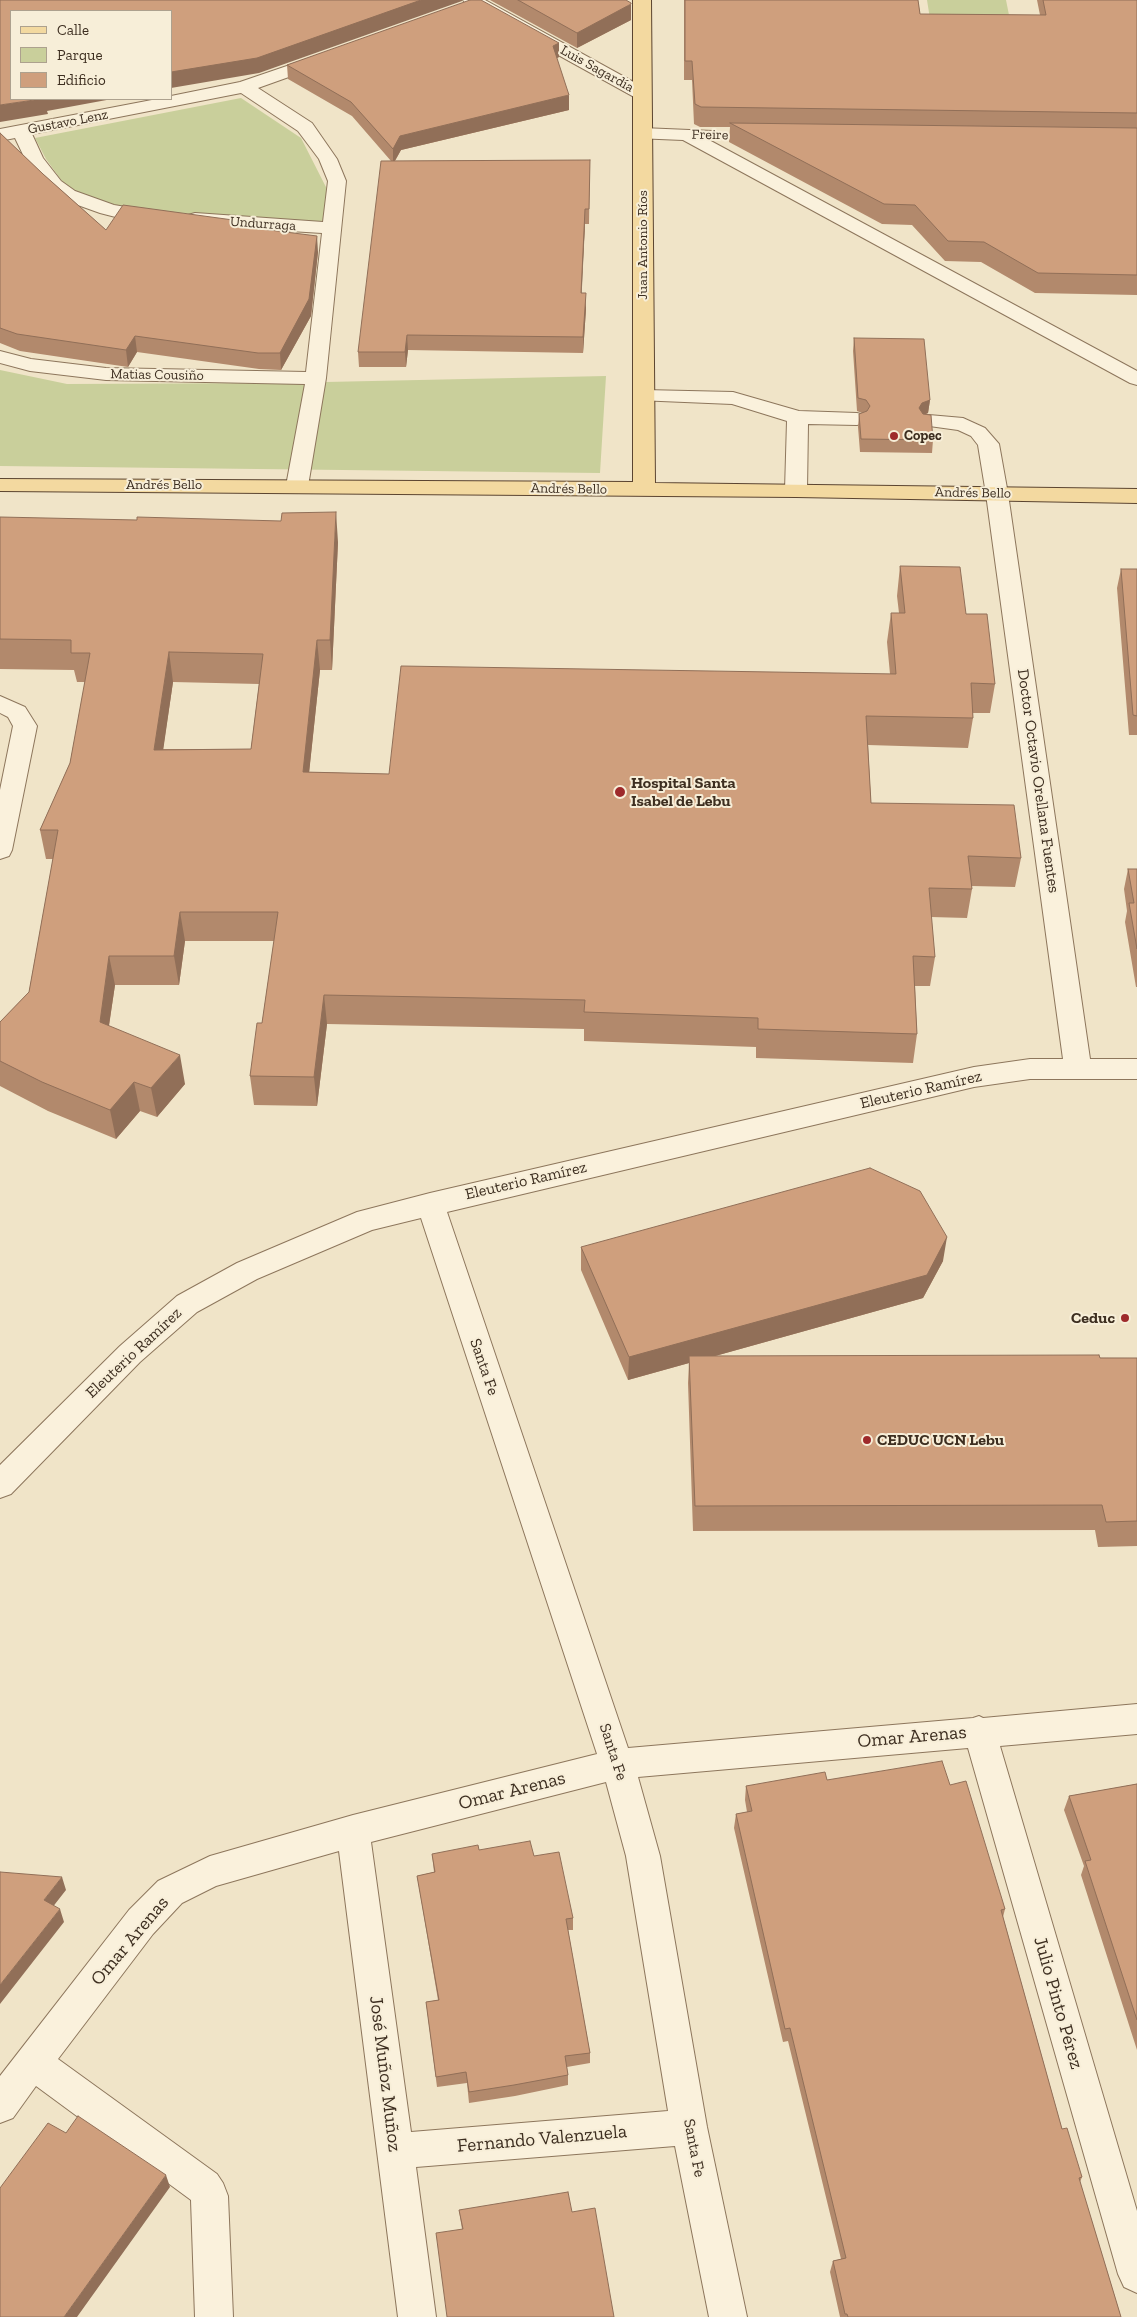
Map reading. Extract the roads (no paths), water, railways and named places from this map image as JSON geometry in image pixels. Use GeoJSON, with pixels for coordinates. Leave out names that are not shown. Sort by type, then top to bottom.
{"type":"FeatureCollection","features":[{"type":"Feature","properties":{"kind":"main road","name":"Juan Antonio Ríos"},"geometry":{"type":"LineString","coordinates":[[642,0],[644,489]]}},
{"type":"Feature","properties":{"kind":"main road","name":"Andrés Bello"},"geometry":{"type":"LineString","coordinates":[[0,485],[796,490],[1137,496]]}},
{"type":"Feature","properties":{"kind":"street","name":"Luis Sagardía"},"geometry":{"type":"LineString","coordinates":[[470,4],[642,94]]}},
{"type":"Feature","properties":{"kind":"street","name":"Gustavo Lenz"},"geometry":{"type":"LineString","coordinates":[[0,135],[244,87],[338,54]]}},
{"type":"Feature","properties":{"kind":"street"},"geometry":{"type":"LineString","coordinates":[[244,87],[305,127],[328,160],[337,181],[316,378],[297,486]]}},
{"type":"Feature","properties":{"kind":"street","name":"Undurraga"},"geometry":{"type":"LineString","coordinates":[[21,131],[34,159],[54,185],[68,195],[84,202],[131,215],[332,228]]}},
{"type":"Feature","properties":{"kind":"street","name":"Freire"},"geometry":{"type":"LineString","coordinates":[[642,134],[727,135]]}},
{"type":"Feature","properties":{"kind":"street"},"geometry":{"type":"LineString","coordinates":[[687,135],[1137,379]]}},
{"type":"Feature","properties":{"kind":"street","name":"Matias Cousiño"},"geometry":{"type":"LineString","coordinates":[[0,357],[30,365],[106,374],[316,378]]}},
{"type":"Feature","properties":{"kind":"street"},"geometry":{"type":"LineString","coordinates":[[644,396],[733,398],[798,417],[857,419]]}},
{"type":"Feature","properties":{"kind":"street"},"geometry":{"type":"LineString","coordinates":[[796,490],[798,417]]}},
{"type":"Feature","properties":{"kind":"street","name":"Doctor Octavio Orellana Fuentes"},"geometry":{"type":"LineString","coordinates":[[929,421],[963,424],[978,432],[988,444],[997,494],[1078,1068]]}},
{"type":"Feature","properties":{"kind":"street"},"geometry":{"type":"LineString","coordinates":[[0,704],[17,712],[25,726],[0,850]]}},
{"type":"Feature","properties":{"kind":"street","name":"Eleuterio Ramírez"},"geometry":{"type":"LineString","coordinates":[[0,1485],[130,1354],[187,1304],[247,1271],[306,1244],[367,1220],[974,1077],[1030,1069],[1137,1069]]}},
{"type":"Feature","properties":{"kind":"street","name":"Santa Fe"},"geometry":{"type":"LineString","coordinates":[[430,1204],[618,1764],[643,1856],[689,2127],[728,2317]]}},
{"type":"Feature","properties":{"kind":"street","name":"Omar Arenas"},"geometry":{"type":"LineString","coordinates":[[0,2106],[141,1922],[170,1892],[210,1872],[353,1831],[618,1764],[1137,1718]]}},
{"type":"Feature","properties":{"kind":"street","name":"Julio Pinto Pérez"},"geometry":{"type":"LineString","coordinates":[[979,1732],[1137,2274]]}},
{"type":"Feature","properties":{"kind":"street","name":"José Muñoz Muñoz"},"geometry":{"type":"LineString","coordinates":[[353,1831],[417,2317]]}},
{"type":"Feature","properties":{"kind":"street"},"geometry":{"type":"LineString","coordinates":[[34,2063],[204,2187],[210,2196],[214,2317]]}},
{"type":"Feature","properties":{"kind":"street","name":"Fernando Valenzuela"},"geometry":{"type":"LineString","coordinates":[[395,2151],[689,2127]]}},
{"type":"Feature","properties":{"kind":"place","name":"Copec"},"geometry":{"type":"Point","coordinates":[894,436]}},
{"type":"Feature","properties":{"kind":"place","name":"Hospital Santa Isabel de Lebu"},"geometry":{"type":"Point","coordinates":[620,792]}},
{"type":"Feature","properties":{"kind":"place","name":"Ceduc"},"geometry":{"type":"Point","coordinates":[1125,1318]}},
{"type":"Feature","properties":{"kind":"place","name":"CEDUC UCN Lebu"},"geometry":{"type":"Point","coordinates":[867,1440]}}]}
